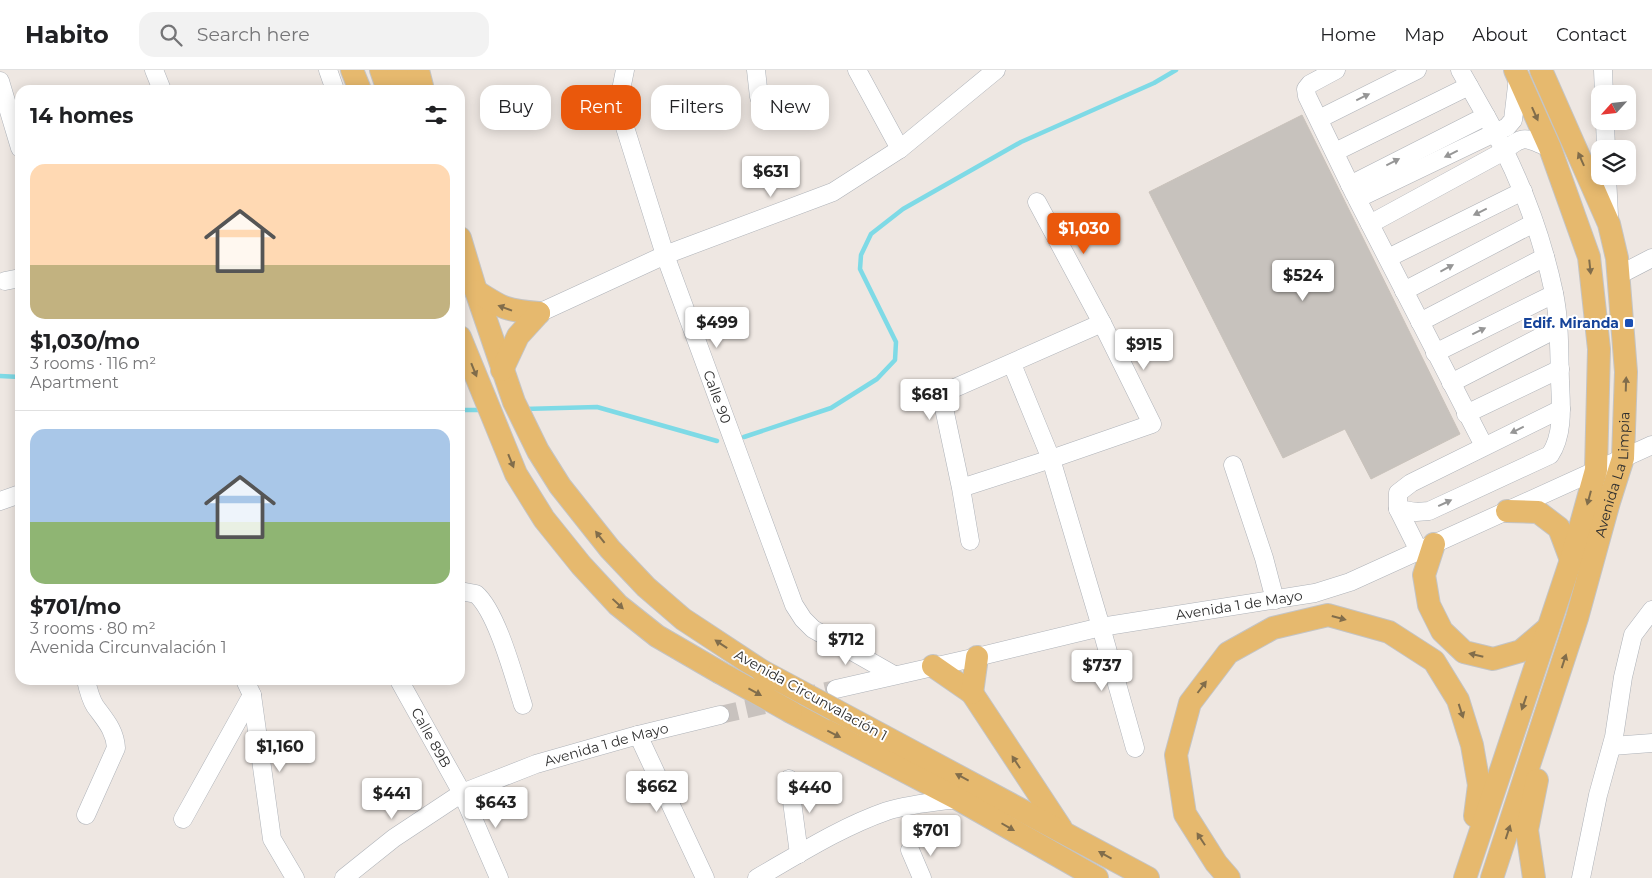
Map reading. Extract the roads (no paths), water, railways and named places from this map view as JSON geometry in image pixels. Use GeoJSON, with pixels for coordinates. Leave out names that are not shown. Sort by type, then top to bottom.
{"type":"FeatureCollection","features":[{"type":"Feature","properties":{"kind":"main road"},"geometry":{"type":"LineString","coordinates":[[352,70],[358,85]]}},
{"type":"Feature","properties":{"kind":"main road"},"geometry":{"type":"LineString","coordinates":[[366,70],[370,85]]}},
{"type":"Feature","properties":{"kind":"main road"},"geometry":{"type":"LineString","coordinates":[[382,70],[386,85]]}},
{"type":"Feature","properties":{"kind":"main road"},"geometry":{"type":"LineString","coordinates":[[398,70],[402,85]]}},
{"type":"Feature","properties":{"kind":"main road"},"geometry":{"type":"LineString","coordinates":[[418,70],[422,85]]}},
{"type":"Feature","properties":{"kind":"main road","name":"Avenida La Limpia"},"geometry":{"type":"LineString","coordinates":[[1492,878],[1577,618],[1623,458],[1626,372],[1618,258],[1609,224],[1541,70]]}},
{"type":"Feature","properties":{"kind":"main road","name":"Avenida La Limpia"},"geometry":{"type":"LineString","coordinates":[[1467,873],[1572,560],[1596,470],[1600,349],[1589,257],[1550,148],[1517,73]]}},
{"type":"Feature","properties":{"kind":"main road"},"geometry":{"type":"LineString","coordinates":[[465,255],[489,329]]}},
{"type":"Feature","properties":{"kind":"main road"},"geometry":{"type":"LineString","coordinates":[[465,281],[489,329]]}},
{"type":"Feature","properties":{"kind":"main road"},"geometry":{"type":"LineString","coordinates":[[476,291],[501,308],[515,311],[539,312]]}},
{"type":"Feature","properties":{"kind":"main road"},"geometry":{"type":"LineString","coordinates":[[502,370],[518,336],[539,312]]}},
{"type":"Feature","properties":{"kind":"main road","name":"Avenida Circunvalación 1"},"geometry":{"type":"LineString","coordinates":[[489,329],[502,370],[518,410],[538,451],[560,486],[610,549],[646,587],[684,619],[762,671],[835,699],[1148,878]]}},
{"type":"Feature","properties":{"kind":"main road","name":"Avenida Circunvalación 1"},"geometry":{"type":"LineString","coordinates":[[465,349],[516,474],[544,519],[581,565],[618,605],[657,636],[719,672],[791,712],[958,799],[1075,870],[1097,878]]}},
{"type":"Feature","properties":{"kind":"main road"},"geometry":{"type":"LineString","coordinates":[[1508,511],[1538,512],[1559,528],[1572,560]]}},
{"type":"Feature","properties":{"kind":"main road"},"geometry":{"type":"LineString","coordinates":[[1427,547],[1424,575],[1429,605],[1442,631],[1464,652],[1493,659],[1521,651],[1549,627]]}},
{"type":"Feature","properties":{"kind":"main road"},"geometry":{"type":"LineString","coordinates":[[1229,878],[1216,863],[1185,814],[1176,755],[1190,703],[1228,653],[1273,628],[1328,615],[1389,632],[1434,661],[1458,700],[1472,745],[1479,785],[1467,873]]}},
{"type":"Feature","properties":{"kind":"main road"},"geometry":{"type":"LineString","coordinates":[[972,693],[977,657]]}},
{"type":"Feature","properties":{"kind":"main road"},"geometry":{"type":"LineString","coordinates":[[933,666],[972,693],[1063,831]]}},
{"type":"Feature","properties":{"kind":"main road"},"geometry":{"type":"LineString","coordinates":[[1534,878],[1528,830],[1556,685]]}},
{"type":"Feature","properties":{"kind":"street"},"geometry":{"type":"LineString","coordinates":[[154,70],[160,85]]}},
{"type":"Feature","properties":{"kind":"street"},"geometry":{"type":"LineString","coordinates":[[328,70],[333,85]]}},
{"type":"Feature","properties":{"kind":"street","name":"Calle 90"},"geometry":{"type":"LineString","coordinates":[[625,70],[618,105],[665,255],[794,605],[803,619],[813,629],[894,675]]}},
{"type":"Feature","properties":{"kind":"street"},"geometry":{"type":"LineString","coordinates":[[756,70],[758,85]]}},
{"type":"Feature","properties":{"kind":"street"},"geometry":{"type":"LineString","coordinates":[[857,70],[900,149]]}},
{"type":"Feature","properties":{"kind":"street"},"geometry":{"type":"LineString","coordinates":[[539,312],[665,255],[833,192],[900,149],[996,70]]}},
{"type":"Feature","properties":{"kind":"street"},"geometry":{"type":"LineString","coordinates":[[1336,70],[1310,84],[1306,89],[1307,96],[1435,353],[1484,446]]}},
{"type":"Feature","properties":{"kind":"street"},"geometry":{"type":"LineString","coordinates":[[1319,119],[1417,70]]}},
{"type":"Feature","properties":{"kind":"street"},"geometry":{"type":"LineString","coordinates":[[1398,501],[1416,512],[1428,511],[1550,455],[1557,445],[1561,409],[1558,328],[1554,294],[1545,257],[1523,190],[1495,133],[1460,70]]}},
{"type":"Feature","properties":{"kind":"street"},"geometry":{"type":"LineString","coordinates":[[1603,70],[1604,85]]}},
{"type":"Feature","properties":{"kind":"street"},"geometry":{"type":"LineString","coordinates":[[1354,192],[1507,127],[1513,120],[1517,73]]}},
{"type":"Feature","properties":{"kind":"street"},"geometry":{"type":"LineString","coordinates":[[0,81],[15,131]]}},
{"type":"Feature","properties":{"kind":"street"},"geometry":{"type":"LineString","coordinates":[[1335,152],[1470,86]]}},
{"type":"Feature","properties":{"kind":"street"},"geometry":{"type":"LineString","coordinates":[[1354,192],[1486,116]]}},
{"type":"Feature","properties":{"kind":"street"},"geometry":{"type":"LineString","coordinates":[[1370,224],[1504,151],[1517,140],[1525,138],[1550,148]]}},
{"type":"Feature","properties":{"kind":"street"},"geometry":{"type":"LineString","coordinates":[[1607,185],[1609,224]]}},
{"type":"Feature","properties":{"kind":"street"},"geometry":{"type":"LineString","coordinates":[[1388,258],[1523,190]]}},
{"type":"Feature","properties":{"kind":"street"},"geometry":{"type":"LineString","coordinates":[[961,488],[1152,424],[1102,323],[1037,202]]}},
{"type":"Feature","properties":{"kind":"street"},"geometry":{"type":"LineString","coordinates":[[1404,291],[1534,223]]}},
{"type":"Feature","properties":{"kind":"street"},"geometry":{"type":"LineString","coordinates":[[1420,322],[1545,257]]}},
{"type":"Feature","properties":{"kind":"street"},"geometry":{"type":"LineString","coordinates":[[1619,275],[1652,258]]}},
{"type":"Feature","properties":{"kind":"street"},"geometry":{"type":"LineString","coordinates":[[1435,353],[1554,294]]}},
{"type":"Feature","properties":{"kind":"street"},"geometry":{"type":"LineString","coordinates":[[970,541],[941,394],[1102,323]]}},
{"type":"Feature","properties":{"kind":"street"},"geometry":{"type":"LineString","coordinates":[[1451,383],[1558,328]]}},
{"type":"Feature","properties":{"kind":"street"},"geometry":{"type":"LineString","coordinates":[[1012,364],[1051,459],[1135,748]]}},
{"type":"Feature","properties":{"kind":"street"},"geometry":{"type":"LineString","coordinates":[[1466,414],[1560,369]]}},
{"type":"Feature","properties":{"kind":"street"},"geometry":{"type":"LineString","coordinates":[[1398,501],[1411,483],[1561,409]]}},
{"type":"Feature","properties":{"kind":"street","name":"Avenida 1 de Mayo"},"geometry":{"type":"LineString","coordinates":[[835,699],[894,675],[977,657],[1101,626],[1315,593],[1350,582],[1652,445]]}},
{"type":"Feature","properties":{"kind":"street"},"geometry":{"type":"LineString","coordinates":[[1233,465],[1264,558],[1275,600]]}},
{"type":"Feature","properties":{"kind":"street"},"geometry":{"type":"LineString","coordinates":[[0,501],[15,496]]}},
{"type":"Feature","properties":{"kind":"street"},"geometry":{"type":"LineString","coordinates":[[1398,501],[1427,547]]}},
{"type":"Feature","properties":{"kind":"street"},"geometry":{"type":"LineString","coordinates":[[465,593],[476,594],[485,605],[507,654],[523,705]]}},
{"type":"Feature","properties":{"kind":"street"},"geometry":{"type":"LineString","coordinates":[[1581,878],[1598,795],[1612,746],[1623,677],[1633,635],[1652,610]]}},
{"type":"Feature","properties":{"kind":"street"},"geometry":{"type":"LineString","coordinates":[[86,815],[116,748],[116,737],[110,725],[94,704],[87,685]]}},
{"type":"Feature","properties":{"kind":"street","name":"Calle 89B"},"geometry":{"type":"LineString","coordinates":[[402,685],[462,793],[499,878]]}},
{"type":"Feature","properties":{"kind":"street"},"geometry":{"type":"LineString","coordinates":[[184,819],[249,687]]}},
{"type":"Feature","properties":{"kind":"street"},"geometry":{"type":"LineString","coordinates":[[249,687],[272,839],[295,878]]}},
{"type":"Feature","properties":{"kind":"street","name":"Avenida 1 de Mayo"},"geometry":{"type":"LineString","coordinates":[[344,878],[394,838],[462,793],[536,764],[638,735],[720,715]]}},
{"type":"Feature","properties":{"kind":"street"},"geometry":{"type":"LineString","coordinates":[[638,735],[705,878]]}},
{"type":"Feature","properties":{"kind":"street"},"geometry":{"type":"LineString","coordinates":[[1612,746],[1652,743]]}},
{"type":"Feature","properties":{"kind":"street"},"geometry":{"type":"LineString","coordinates":[[789,779],[799,854]]}},
{"type":"Feature","properties":{"kind":"street"},"geometry":{"type":"LineString","coordinates":[[757,878],[863,820],[914,804],[958,799]]}},
{"type":"Feature","properties":{"kind":"street"},"geometry":{"type":"LineString","coordinates":[[910,850],[922,878]]}},
{"type":"Feature","properties":{"kind":"waterway"},"geometry":{"type":"LineString","coordinates":[[744,437],[831,408],[877,379],[895,360],[896,342],[860,269],[861,255],[871,234],[903,209],[1021,142],[1154,83],[1176,70]]}},
{"type":"Feature","properties":{"kind":"waterway"},"geometry":{"type":"LineString","coordinates":[[0,376],[15,377]]}},
{"type":"Feature","properties":{"kind":"waterway"},"geometry":{"type":"LineString","coordinates":[[524,409],[597,407],[717,441]]}},
{"type":"Feature","properties":{"kind":"waterway"},"geometry":{"type":"LineString","coordinates":[[465,410],[484,410]]}},
{"type":"Feature","properties":{"kind":"tunnel"},"geometry":{"type":"LineString","coordinates":[[720,715],[836,689]]}},
{"type":"Feature","properties":{"kind":"place","name":"Edif. Miranda"},"geometry":{"type":"Point","coordinates":[1629,323]}}]}
